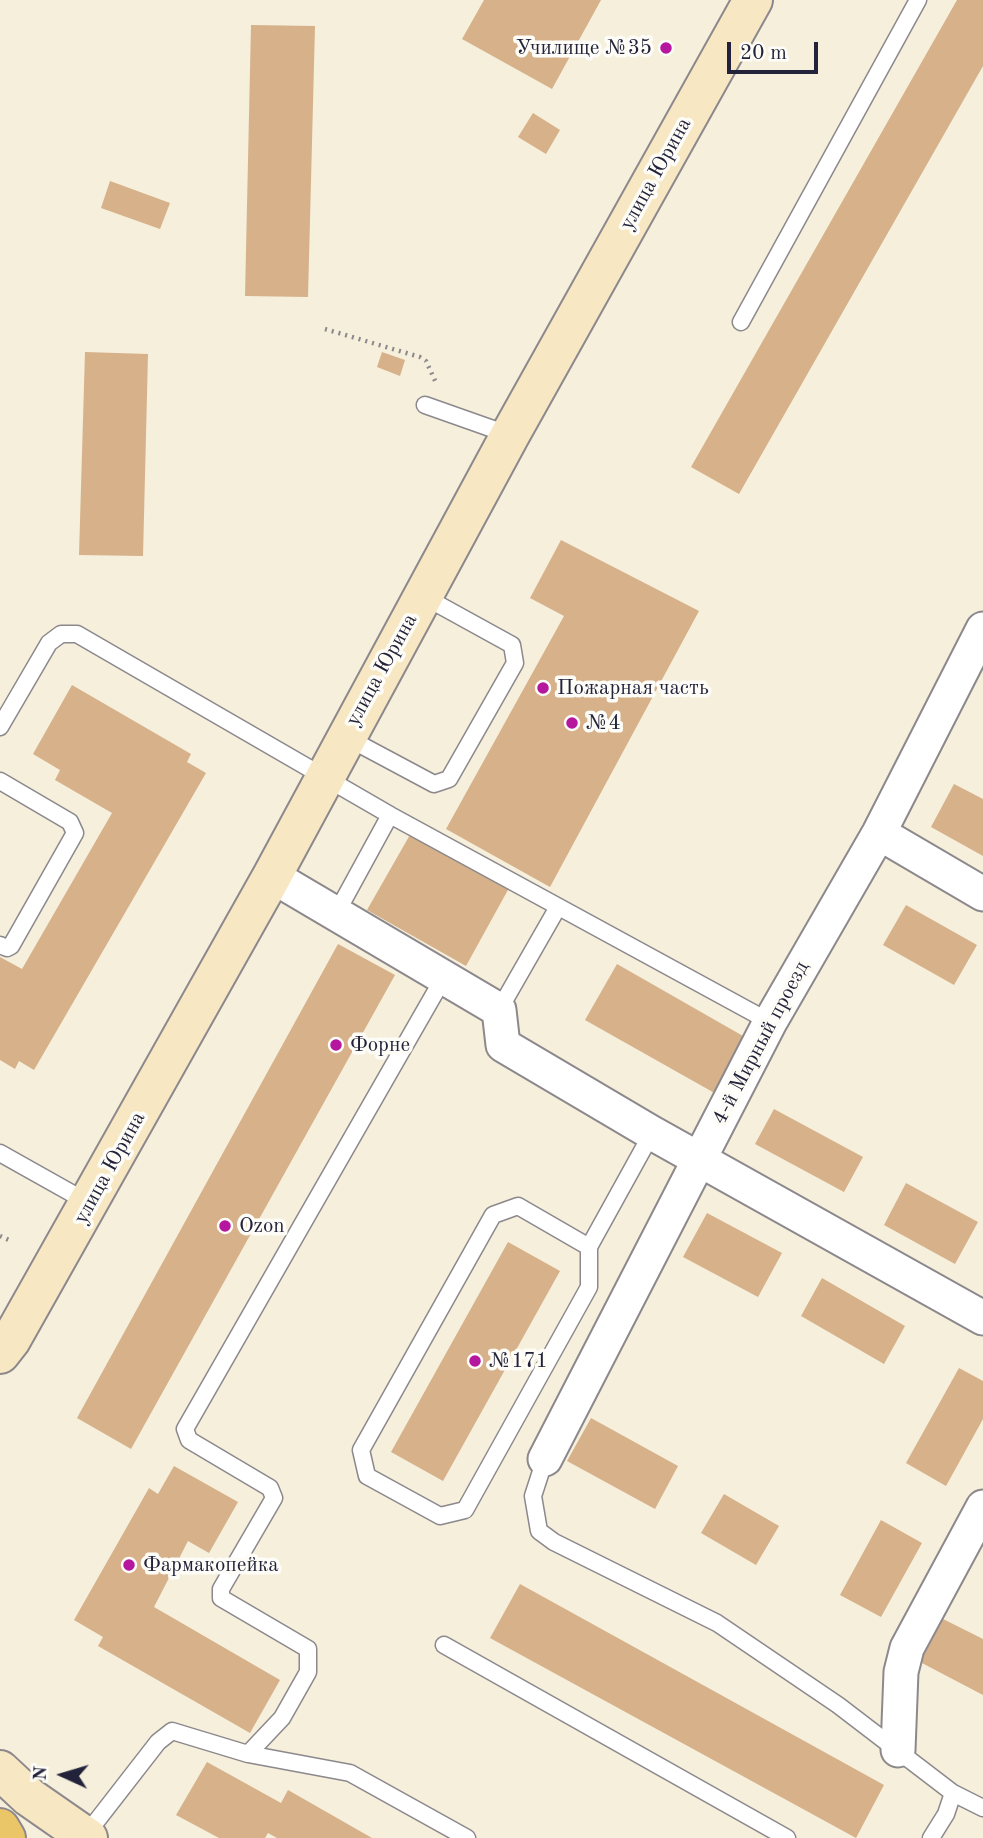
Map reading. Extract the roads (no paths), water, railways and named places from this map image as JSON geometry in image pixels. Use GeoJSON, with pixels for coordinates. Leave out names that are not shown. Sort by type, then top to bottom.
{"type":"FeatureCollection","features":[{"type":"Feature","properties":{"kind":"main road","name":"улица Юрина"},"geometry":{"type":"LineString","coordinates":[[4,1355],[272,876],[510,435],[753,0]]}},
{"type":"Feature","properties":{"kind":"main road"},"geometry":{"type":"LineString","coordinates":[[0,1770],[29,1797],[87,1837]]}},
{"type":"Feature","properties":{"kind":"main road"},"geometry":{"type":"LineString","coordinates":[[0,1828],[6,1838]]}},
{"type":"Feature","properties":{"kind":"street","name":"4-й Мирный проезд"},"geometry":{"type":"LineString","coordinates":[[545,1459],[770,1022],[879,833],[983,629]]}},
{"type":"Feature","properties":{"kind":"street"},"geometry":{"type":"LineString","coordinates":[[879,833],[983,894]]}},
{"type":"Feature","properties":{"kind":"street"},"geometry":{"type":"LineString","coordinates":[[272,876],[499,1010],[503,1045],[652,1133],[983,1318]]}},
{"type":"Feature","properties":{"kind":"street"},"geometry":{"type":"LineString","coordinates":[[898,1750],[901,1672],[907,1648],[983,1507]]}},
{"type":"Feature","properties":{"kind":"lane"},"geometry":{"type":"LineString","coordinates":[[741,322],[918,0]]}},
{"type":"Feature","properties":{"kind":"lane"},"geometry":{"type":"LineString","coordinates":[[425,405],[510,435]]}},
{"type":"Feature","properties":{"kind":"lane"},"geometry":{"type":"LineString","coordinates":[[346,737],[434,783],[449,779],[515,663],[512,645],[423,596]]}},
{"type":"Feature","properties":{"kind":"lane"},"geometry":{"type":"LineString","coordinates":[[0,726],[48,643],[61,634],[69,633],[390,815],[770,1022]]}},
{"type":"Feature","properties":{"kind":"lane"},"geometry":{"type":"LineString","coordinates":[[0,781],[70,822],[75,833],[11,946],[5,948],[0,945]]}},
{"type":"Feature","properties":{"kind":"lane"},"geometry":{"type":"LineString","coordinates":[[337,912],[390,815]]}},
{"type":"Feature","properties":{"kind":"lane"},"geometry":{"type":"LineString","coordinates":[[499,1010],[558,907]]}},
{"type":"Feature","properties":{"kind":"lane"},"geometry":{"type":"LineString","coordinates":[[248,1754],[282,1718],[308,1672],[308,1649],[221,1598],[221,1589],[274,1498],[271,1488],[189,1440],[185,1429],[444,977]]}},
{"type":"Feature","properties":{"kind":"lane"},"geometry":{"type":"LineString","coordinates":[[589,1247],[518,1206],[493,1215],[361,1450],[367,1476],[440,1516],[465,1510],[589,1287],[589,1247],[652,1133]]}},
{"type":"Feature","properties":{"kind":"lane"},"geometry":{"type":"LineString","coordinates":[[0,1153],[90,1203]]}},
{"type":"Feature","properties":{"kind":"lane"},"geometry":{"type":"LineString","coordinates":[[545,1459],[533,1496],[539,1531],[554,1542],[717,1623],[898,1750],[953,1793],[983,1808]]}},
{"type":"Feature","properties":{"kind":"lane"},"geometry":{"type":"LineString","coordinates":[[444,1645],[787,1838]]}},
{"type":"Feature","properties":{"kind":"lane"},"geometry":{"type":"LineString","coordinates":[[87,1837],[158,1742],[172,1731],[248,1754],[350,1773],[467,1838]]}},
{"type":"Feature","properties":{"kind":"lane"},"geometry":{"type":"LineString","coordinates":[[931,1838],[946,1814],[953,1793]]}},
{"type":"Feature","properties":{"kind":"place","name":"Училище №35"},"geometry":{"type":"Point","coordinates":[666,48]}},
{"type":"Feature","properties":{"kind":"place","name":"Пожарная часть"},"geometry":{"type":"Point","coordinates":[543,688]}},
{"type":"Feature","properties":{"kind":"place","name":"№4"},"geometry":{"type":"Point","coordinates":[572,723]}},
{"type":"Feature","properties":{"kind":"place","name":"Форне"},"geometry":{"type":"Point","coordinates":[336,1045]}},
{"type":"Feature","properties":{"kind":"place","name":"Ozon"},"geometry":{"type":"Point","coordinates":[225,1226]}},
{"type":"Feature","properties":{"kind":"place","name":"№171"},"geometry":{"type":"Point","coordinates":[475,1361]}},
{"type":"Feature","properties":{"kind":"place","name":"Фармакопейка"},"geometry":{"type":"Point","coordinates":[129,1565]}}]}
